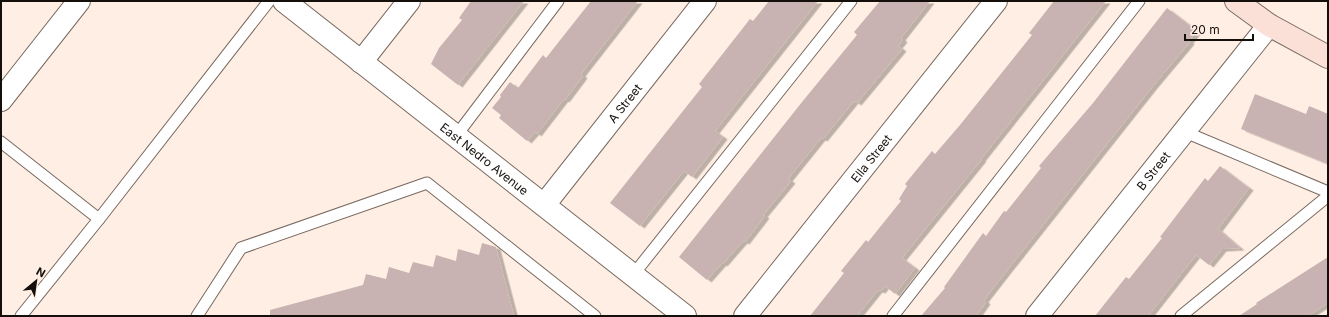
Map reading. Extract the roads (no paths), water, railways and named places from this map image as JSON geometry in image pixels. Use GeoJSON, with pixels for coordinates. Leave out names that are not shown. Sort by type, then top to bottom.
{"type":"FeatureCollection","features":[{"type":"Feature","properties":{"kind":"street"},"geometry":{"type":"LineString","coordinates":[[1,100],[78,1]]}},
{"type":"Feature","properties":{"kind":"street","name":"East Nedro Avenue"},"geometry":{"type":"LineString","coordinates":[[284,1],[685,316]]}},
{"type":"Feature","properties":{"kind":"street"},"geometry":{"type":"LineString","coordinates":[[361,62],[409,1]]}},
{"type":"Feature","properties":{"kind":"street","name":"A Street"},"geometry":{"type":"LineString","coordinates":[[544,205],[704,1]]}},
{"type":"Feature","properties":{"kind":"street","name":"Ella Street"},"geometry":{"type":"LineString","coordinates":[[745,316],[996,1]]}},
{"type":"Feature","properties":{"kind":"street"},"geometry":{"type":"LineString","coordinates":[[1236,1],[1269,25],[1328,57]]}},
{"type":"Feature","properties":{"kind":"street","name":"B Street"},"geometry":{"type":"LineString","coordinates":[[1037,316],[1269,25]]}},
{"type":"Feature","properties":{"kind":"lane"},"geometry":{"type":"LineString","coordinates":[[20,316],[99,219],[269,1]]}},
{"type":"Feature","properties":{"kind":"lane"},"geometry":{"type":"LineString","coordinates":[[456,136],[558,1]]}},
{"type":"Feature","properties":{"kind":"lane"},"geometry":{"type":"LineString","coordinates":[[633,275],[851,1]]}},
{"type":"Feature","properties":{"kind":"lane"},"geometry":{"type":"LineString","coordinates":[[893,316],[1139,1]]}},
{"type":"Feature","properties":{"kind":"lane"},"geometry":{"type":"LineString","coordinates":[[1185,132],[1328,192]]}},
{"type":"Feature","properties":{"kind":"lane"},"geometry":{"type":"LineString","coordinates":[[1,142],[99,219]]}},
{"type":"Feature","properties":{"kind":"lane"},"geometry":{"type":"LineString","coordinates":[[198,316],[242,248],[427,183],[595,316]]}},
{"type":"Feature","properties":{"kind":"lane"},"geometry":{"type":"LineString","coordinates":[[1181,316],[1328,196]]}}]}
